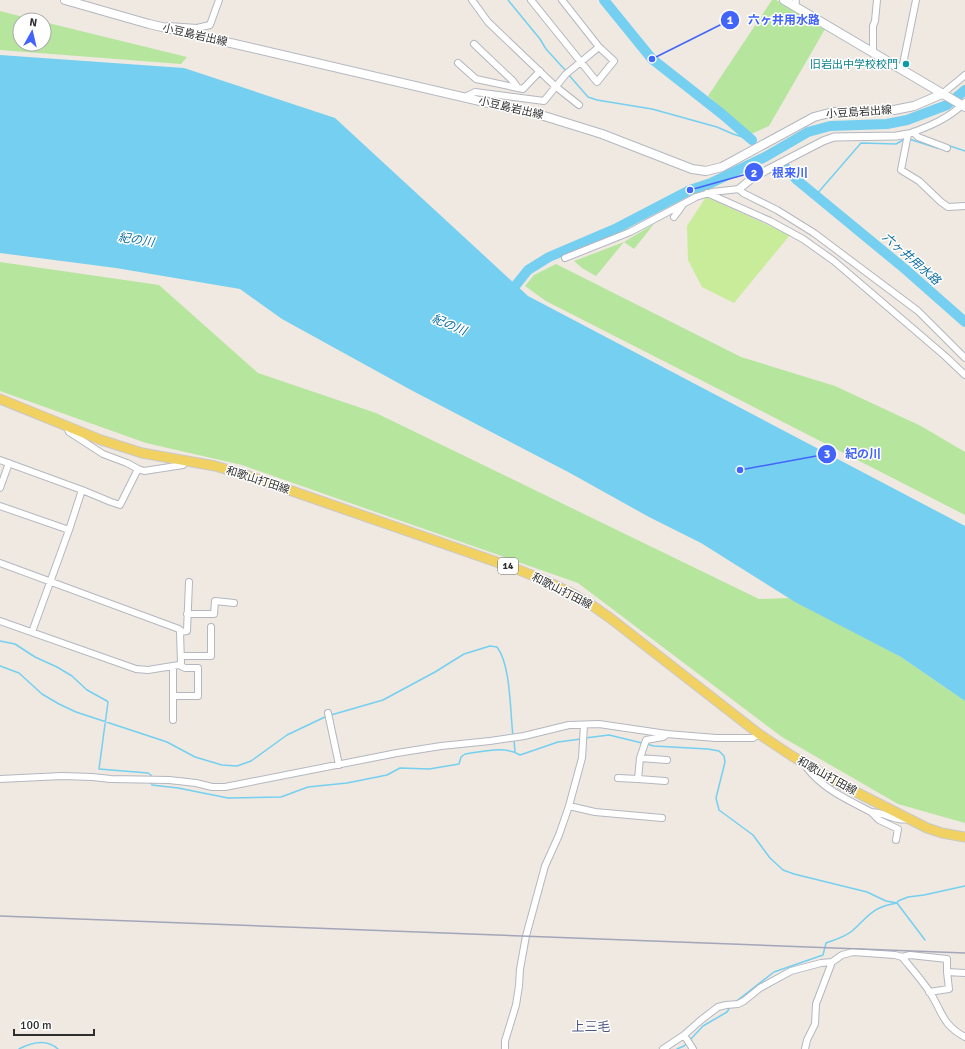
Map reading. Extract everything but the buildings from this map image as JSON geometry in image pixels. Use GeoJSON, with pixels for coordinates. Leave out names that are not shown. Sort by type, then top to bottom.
{"type":"FeatureCollection","features":[{"type":"Feature","properties":{"kind":"main road","name":"小豆島岩出線"},"geometry":{"type":"LineString","coordinates":[[65,0],[149,24],[544,116],[602,134],[692,169],[706,171],[722,167],[814,117],[833,112],[894,110],[914,106],[945,95]]}},
{"type":"Feature","properties":{"kind":"main road"},"geometry":{"type":"LineString","coordinates":[[784,0],[796,3],[873,52],[945,95],[963,104]]}},
{"type":"Feature","properties":{"kind":"main road","name":"和歌山打田線"},"geometry":{"type":"LineString","coordinates":[[0,399],[101,440],[142,453],[185,462],[215,466],[243,474],[546,580],[571,593],[610,618],[759,734],[807,765],[842,785],[927,828],[942,833],[965,837]]}},
{"type":"Feature","properties":{"kind":"street"},"geometry":{"type":"LineString","coordinates":[[149,24],[197,28],[210,25],[219,0]]}},
{"type":"Feature","properties":{"kind":"street"},"geometry":{"type":"LineString","coordinates":[[472,0],[488,22],[556,86],[579,105]]}},
{"type":"Feature","properties":{"kind":"street"},"geometry":{"type":"LineString","coordinates":[[531,0],[597,82],[614,61],[599,47],[562,0]]}},
{"type":"Feature","properties":{"kind":"street"},"geometry":{"type":"LineString","coordinates":[[873,52],[873,26],[875,21],[877,0]]}},
{"type":"Feature","properties":{"kind":"street"},"geometry":{"type":"LineString","coordinates":[[902,69],[916,0]]}},
{"type":"Feature","properties":{"kind":"street"},"geometry":{"type":"LineString","coordinates":[[474,44],[513,81],[518,88]]}},
{"type":"Feature","properties":{"kind":"street"},"geometry":{"type":"LineString","coordinates":[[465,98],[475,92],[544,101],[568,72],[599,47]]}},
{"type":"Feature","properties":{"kind":"street"},"geometry":{"type":"LineString","coordinates":[[458,63],[476,79],[523,89],[540,71]]}},
{"type":"Feature","properties":{"kind":"street"},"geometry":{"type":"LineString","coordinates":[[945,95],[965,75]]}},
{"type":"Feature","properties":{"kind":"street"},"geometry":{"type":"LineString","coordinates":[[564,258],[630,232],[696,197],[707,193],[740,189],[750,180],[765,171],[823,141],[834,137],[896,136],[910,133],[928,127],[963,104]]}},
{"type":"Feature","properties":{"kind":"street"},"geometry":{"type":"LineString","coordinates":[[910,133],[948,148]]}},
{"type":"Feature","properties":{"kind":"street"},"geometry":{"type":"LineString","coordinates":[[910,133],[901,170],[919,181],[948,207],[965,206]]}},
{"type":"Feature","properties":{"kind":"street"},"geometry":{"type":"LineString","coordinates":[[740,189],[743,193],[777,210],[804,226],[861,268],[918,311],[965,358]]}},
{"type":"Feature","properties":{"kind":"street"},"geometry":{"type":"LineString","coordinates":[[707,193],[770,221],[803,240],[834,262],[945,356],[965,375]]}},
{"type":"Feature","properties":{"kind":"street"},"geometry":{"type":"LineString","coordinates":[[674,217],[683,205]]}},
{"type":"Feature","properties":{"kind":"street"},"geometry":{"type":"LineString","coordinates":[[69,427],[69,432],[103,454],[144,471],[183,465],[185,462]]}},
{"type":"Feature","properties":{"kind":"street"},"geometry":{"type":"LineString","coordinates":[[0,460],[120,505],[138,469]]}},
{"type":"Feature","properties":{"kind":"street"},"geometry":{"type":"LineString","coordinates":[[0,488],[9,463]]}},
{"type":"Feature","properties":{"kind":"street"},"geometry":{"type":"LineString","coordinates":[[32,632],[82,490]]}},
{"type":"Feature","properties":{"kind":"street"},"geometry":{"type":"LineString","coordinates":[[0,506],[68,530]]}},
{"type":"Feature","properties":{"kind":"street"},"geometry":{"type":"LineString","coordinates":[[0,563],[179,629],[181,663],[176,666]]}},
{"type":"Feature","properties":{"kind":"street"},"geometry":{"type":"LineString","coordinates":[[180,632],[187,631],[189,582]]}},
{"type":"Feature","properties":{"kind":"street"},"geometry":{"type":"LineString","coordinates":[[187,614],[214,614],[215,601],[234,603]]}},
{"type":"Feature","properties":{"kind":"street"},"geometry":{"type":"LineString","coordinates":[[0,621],[136,669],[148,670],[176,666],[198,668],[198,696],[173,696]]}},
{"type":"Feature","properties":{"kind":"street"},"geometry":{"type":"LineString","coordinates":[[181,656],[211,656],[211,627]]}},
{"type":"Feature","properties":{"kind":"street"},"geometry":{"type":"LineString","coordinates":[[173,720],[173,696],[176,666]]}},
{"type":"Feature","properties":{"kind":"street"},"geometry":{"type":"LineString","coordinates":[[328,713],[339,765]]}},
{"type":"Feature","properties":{"kind":"street"},"geometry":{"type":"LineString","coordinates":[[0,779],[62,776],[92,777],[111,780],[169,780],[196,783],[212,787],[225,787],[441,746],[524,736],[569,725],[584,728],[599,724],[667,734],[716,738],[753,738],[759,734]]}},
{"type":"Feature","properties":{"kind":"street"},"geometry":{"type":"LineString","coordinates":[[506,1049],[505,1041],[516,1005],[520,969],[531,914],[545,866],[559,835],[569,806],[582,758],[584,728]]}},
{"type":"Feature","properties":{"kind":"street"},"geometry":{"type":"LineString","coordinates":[[638,779],[640,758],[646,740],[663,737],[667,734]]}},
{"type":"Feature","properties":{"kind":"street"},"geometry":{"type":"LineString","coordinates":[[640,758],[667,760]]}},
{"type":"Feature","properties":{"kind":"street"},"geometry":{"type":"LineString","coordinates":[[807,765],[807,768],[811,773],[834,792],[871,812],[879,820],[898,829],[896,840]]}},
{"type":"Feature","properties":{"kind":"street"},"geometry":{"type":"LineString","coordinates":[[618,778],[665,781]]}},
{"type":"Feature","properties":{"kind":"street"},"geometry":{"type":"LineString","coordinates":[[569,806],[595,812],[662,818]]}},
{"type":"Feature","properties":{"kind":"street"},"geometry":{"type":"LineString","coordinates":[[871,812],[878,812],[902,820],[909,819]]}},
{"type":"Feature","properties":{"kind":"street"},"geometry":{"type":"LineString","coordinates":[[663,1049],[684,1035],[718,1007],[738,1004],[760,988],[791,971],[821,963],[832,962],[842,955],[853,952],[895,955],[902,957],[910,955],[947,959],[947,972],[950,989],[929,992]]}},
{"type":"Feature","properties":{"kind":"street"},"geometry":{"type":"LineString","coordinates":[[902,957],[929,992],[947,1023],[952,1029],[965,1037]]}},
{"type":"Feature","properties":{"kind":"street"},"geometry":{"type":"LineString","coordinates":[[805,1049],[807,1040],[815,1024],[816,1004],[832,962]]}},
{"type":"Feature","properties":{"kind":"street"},"geometry":{"type":"LineString","coordinates":[[947,972],[965,974]]}},
{"type":"Feature","properties":{"kind":"street"},"geometry":{"type":"LineString","coordinates":[[684,1035],[693,1049]]}},
{"type":"Feature","properties":{"kind":"green space"},"geometry":{"type":"Polygon","coordinates":[[[772,0],[776,0],[825,29],[769,126],[751,134],[708,96],[772,0]]]}},
{"type":"Feature","properties":{"kind":"green space"},"geometry":{"type":"Polygon","coordinates":[[[0,11],[12,14],[12,51],[0,50],[0,11]]]}},
{"type":"Feature","properties":{"kind":"green space"},"geometry":{"type":"Polygon","coordinates":[[[52,24],[187,57],[181,64],[26,52],[52,52],[52,24]]]}},
{"type":"Feature","properties":{"kind":"green space"},"geometry":{"type":"Polygon","coordinates":[[[706,197],[790,235],[734,303],[702,287],[688,260],[687,226],[706,197]]]}},
{"type":"Feature","properties":{"kind":"green space"},"geometry":{"type":"Polygon","coordinates":[[[654,224],[634,249],[624,242],[654,224]]]}},
{"type":"Feature","properties":{"kind":"green space"},"geometry":{"type":"Polygon","coordinates":[[[624,242],[596,276],[582,268],[574,261],[624,242]]]}},
{"type":"Feature","properties":{"kind":"green space"},"geometry":{"type":"Polygon","coordinates":[[[0,262],[159,285],[258,373],[376,413],[759,599],[789,598],[901,657],[965,701],[965,823],[898,804],[782,737],[578,583],[242,465],[146,443],[0,391],[0,262]]]}},
{"type":"Feature","properties":{"kind":"green space"},"geometry":{"type":"Polygon","coordinates":[[[556,264],[741,357],[835,386],[921,426],[965,452],[965,515],[546,301],[525,286],[534,275],[556,264]]]}},
{"type":"Feature","properties":{"kind":"water"},"geometry":{"type":"Polygon","coordinates":[[[0,55],[184,68],[335,118],[528,296],[965,526],[965,701],[901,657],[795,602],[701,543],[649,517],[570,473],[411,390],[282,319],[240,289],[116,268],[0,253],[0,55]]]}},
{"type":"Feature","properties":{"kind":"waterway"},"geometry":{"type":"LineString","coordinates":[[508,0],[540,39],[546,49],[566,71]]}},
{"type":"Feature","properties":{"kind":"waterway","name":"六ヶ井用水路"},"geometry":{"type":"LineString","coordinates":[[604,0],[652,59],[722,114],[752,140]]}},
{"type":"Feature","properties":{"kind":"waterway"},"geometry":{"type":"LineString","coordinates":[[568,74],[588,97],[597,100],[652,109],[717,127],[752,140]]}},
{"type":"Feature","properties":{"kind":"waterway"},"geometry":{"type":"LineString","coordinates":[[508,295],[528,270],[549,257],[617,228],[690,190],[711,183],[765,157],[808,132],[830,126],[887,124],[907,120],[947,105],[965,90]]}},
{"type":"Feature","properties":{"kind":"waterway"},"geometry":{"type":"LineString","coordinates":[[816,195],[861,143],[896,144],[905,139]]}},
{"type":"Feature","properties":{"kind":"waterway"},"geometry":{"type":"LineString","coordinates":[[909,139],[937,148]]}},
{"type":"Feature","properties":{"kind":"waterway"},"geometry":{"type":"LineString","coordinates":[[949,148],[950,146],[965,151]]}},
{"type":"Feature","properties":{"kind":"waterway","name":"六ヶ井用水路"},"geometry":{"type":"LineString","coordinates":[[785,167],[797,180],[905,269],[965,322]]}},
{"type":"Feature","properties":{"kind":"waterway"},"geometry":{"type":"LineString","coordinates":[[0,641],[15,644],[35,657],[57,667],[72,676],[87,690],[108,702],[99,769],[148,773],[151,777]]}},
{"type":"Feature","properties":{"kind":"waterway"},"geometry":{"type":"LineString","coordinates":[[331,715],[383,700],[435,672],[464,654],[490,646],[497,647],[502,655],[505,665],[509,689],[513,736]]}},
{"type":"Feature","properties":{"kind":"waterway"},"geometry":{"type":"LineString","coordinates":[[0,666],[19,673],[42,694],[76,712],[167,742],[195,757],[222,765],[237,766],[251,761],[287,735],[327,716]]}},
{"type":"Feature","properties":{"kind":"waterway"},"geometry":{"type":"LineString","coordinates":[[585,738],[609,735],[642,743]]}},
{"type":"Feature","properties":{"kind":"waterway"},"geometry":{"type":"LineString","coordinates":[[151,781],[152,785],[178,788],[228,798],[281,797],[308,787],[347,783],[387,775],[400,768],[429,769],[459,764],[461,757],[465,754],[507,750],[520,755],[558,742],[581,739]]}},
{"type":"Feature","properties":{"kind":"waterway"},"geometry":{"type":"LineString","coordinates":[[514,740],[515,752]]}},
{"type":"Feature","properties":{"kind":"waterway"},"geometry":{"type":"LineString","coordinates":[[646,744],[654,746],[719,751],[724,756],[725,762],[716,798],[719,810],[753,835],[770,858],[783,870],[867,892],[886,901],[897,903],[925,940]]}},
{"type":"Feature","properties":{"kind":"waterway"},"geometry":{"type":"LineString","coordinates":[[734,1003],[774,972],[823,955],[826,943],[849,933],[876,910],[897,903],[898,901],[908,897],[965,886]]}},
{"type":"Feature","properties":{"kind":"waterway"},"geometry":{"type":"LineString","coordinates":[[690,1040],[703,1026],[727,1012],[730,1007]]}},
{"type":"Feature","properties":{"kind":"waterway"},"geometry":{"type":"LineString","coordinates":[[19,1049],[34,1043],[49,1044],[58,1049]]}},
{"type":"Feature","properties":{"kind":"waterway"},"geometry":{"type":"LineString","coordinates":[[677,1049],[687,1043]]}},
{"type":"Feature","properties":{"kind":"railway"},"geometry":{"type":"LineString","coordinates":[[0,916],[965,953]]}},
{"type":"Feature","properties":{"kind":"place","name":"六ヶ井用水路"},"geometry":{"type":"Point","coordinates":[652,59]}},
{"type":"Feature","properties":{"kind":"place","name":"旧岩出中学校校門"},"geometry":{"type":"Point","coordinates":[906,64]}},
{"type":"Feature","properties":{"kind":"place","name":"根来川"},"geometry":{"type":"Point","coordinates":[690,190]}},
{"type":"Feature","properties":{"kind":"place","name":"紀の川"},"geometry":{"type":"Point","coordinates":[740,470]}},
{"type":"Feature","properties":{"kind":"district","name":"上三毛"},"geometry":{"type":"Point","coordinates":[591,1027]}}]}
